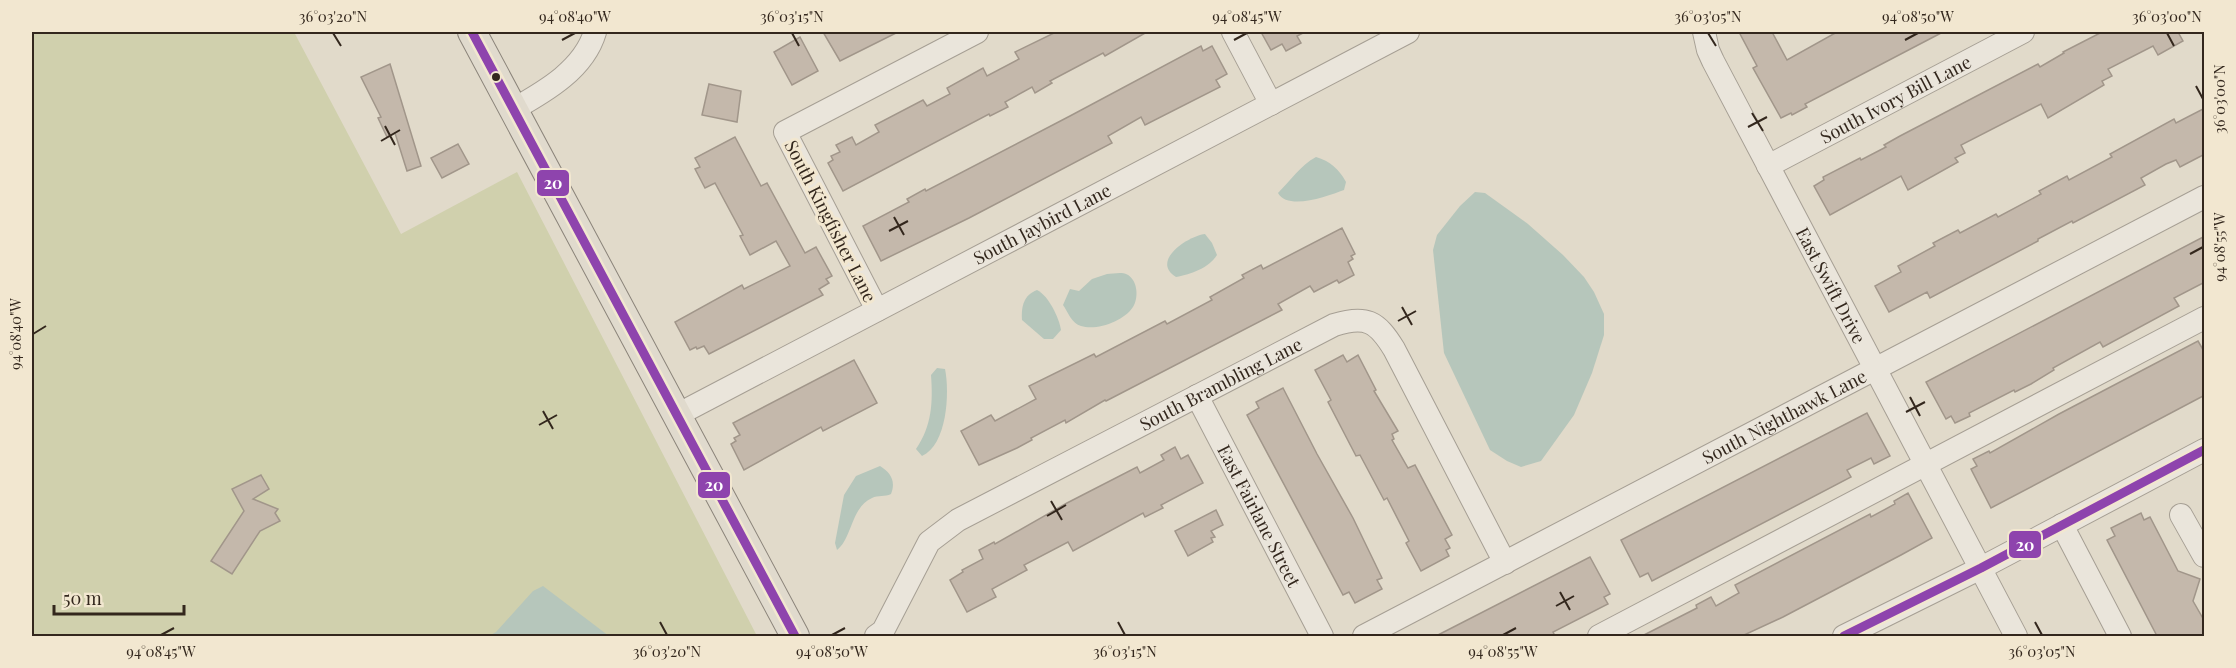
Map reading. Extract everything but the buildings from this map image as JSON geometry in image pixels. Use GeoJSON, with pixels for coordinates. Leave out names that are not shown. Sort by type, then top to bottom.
{"type":"FeatureCollection","features":[{"type":"Feature","properties":{"kind":"main road"},"geometry":{"type":"LineString","coordinates":[[472,32],[795,636]]}},
{"type":"Feature","properties":{"kind":"street"},"geometry":{"type":"LineString","coordinates":[[514,109],[544,92],[578,64],[595,32]]}},
{"type":"Feature","properties":{"kind":"street","name":"South Kingfisher Lane"},"geometry":{"type":"LineString","coordinates":[[877,310],[785,132],[977,32]]}},
{"type":"Feature","properties":{"kind":"street"},"geometry":{"type":"LineString","coordinates":[[1233,32],[1271,104]]}},
{"type":"Feature","properties":{"kind":"street","name":"South Jaybird Lane"},"geometry":{"type":"LineString","coordinates":[[677,415],[1408,32]]}},
{"type":"Feature","properties":{"kind":"street","name":"East Swift Drive"},"geometry":{"type":"LineString","coordinates":[[1704,32],[1713,61],[2016,636]]}},
{"type":"Feature","properties":{"kind":"street","name":"South Ivory Bill Lane"},"geometry":{"type":"LineString","coordinates":[[1768,165],[2023,32]]}},
{"type":"Feature","properties":{"kind":"street","name":"South Nighthawk Lane"},"geometry":{"type":"LineString","coordinates":[[1364,636],[2205,197]]}},
{"type":"Feature","properties":{"kind":"street"},"geometry":{"type":"LineString","coordinates":[[1599,636],[2205,318]]}},
{"type":"Feature","properties":{"kind":"street","name":"South Brambling Lane"},"geometry":{"type":"LineString","coordinates":[[876,636],[883,631],[929,542],[958,520],[1334,325],[1352,319],[1368,321],[1383,330],[1505,563]]}},
{"type":"Feature","properties":{"kind":"street","name":"East Fairlane Street"},"geometry":{"type":"LineString","coordinates":[[1197,396],[1322,636]]}},
{"type":"Feature","properties":{"kind":"street"},"geometry":{"type":"LineString","coordinates":[[1844,636],[1981,568],[2205,450]]}},
{"type":"Feature","properties":{"kind":"street"},"geometry":{"type":"LineString","coordinates":[[2181,515],[2202,546]]}},
{"type":"Feature","properties":{"kind":"street"},"geometry":{"type":"LineString","coordinates":[[2062,525],[2120,636]]}},
{"type":"Feature","properties":{"kind":"green space"},"geometry":{"type":"Polygon","coordinates":[[[32,32],[294,32],[401,234],[517,172],[757,636],[32,636],[32,32]]]}},
{"type":"Feature","properties":{"kind":"shaded area"},"geometry":{"type":"Polygon","coordinates":[[[1316,157],[1330,163],[1340,173],[1346,182],[1344,190],[1299,202],[1283,198],[1278,193],[1316,157]]]}},
{"type":"Feature","properties":{"kind":"shaded area"},"geometry":{"type":"Polygon","coordinates":[[[1475,192],[1485,193],[1528,224],[1563,255],[1584,277],[1604,314],[1604,335],[1592,373],[1574,415],[1541,461],[1521,467],[1490,450],[1444,353],[1433,250],[1437,235],[1460,206],[1475,192]]]}},
{"type":"Feature","properties":{"kind":"shaded area"},"geometry":{"type":"Polygon","coordinates":[[[1205,234],[1217,255],[1214,260],[1199,270],[1176,277],[1169,271],[1167,264],[1169,257],[1181,244],[1205,234]]]}},
{"type":"Feature","properties":{"kind":"shaded area"},"geometry":{"type":"Polygon","coordinates":[[[1124,273],[1130,276],[1137,294],[1133,307],[1123,317],[1110,324],[1095,327],[1078,325],[1063,305],[1070,289],[1079,291],[1092,279],[1107,274],[1124,273]]]}},
{"type":"Feature","properties":{"kind":"shaded area"},"geometry":{"type":"Polygon","coordinates":[[[1037,290],[1049,302],[1058,320],[1061,330],[1053,339],[1044,339],[1022,320],[1024,302],[1037,290]]]}},
{"type":"Feature","properties":{"kind":"shaded area"},"geometry":{"type":"Polygon","coordinates":[[[937,368],[945,369],[947,404],[945,417],[937,441],[922,456],[916,449],[928,423],[932,395],[931,375],[937,368]]]}},
{"type":"Feature","properties":{"kind":"shaded area"},"geometry":{"type":"Polygon","coordinates":[[[880,466],[891,478],[893,485],[891,494],[874,497],[865,502],[837,550],[835,543],[844,495],[856,476],[880,466]]]}},
{"type":"Feature","properties":{"kind":"shaded area"},"geometry":{"type":"Polygon","coordinates":[[[543,586],[609,636],[489,636],[496,632],[533,591],[543,586]]]}},
{"type":"Feature","properties":{"kind":"transit line","name":"20"},"geometry":{"type":"LineString","coordinates":[[472,32],[795,636]]}},
{"type":"Feature","properties":{"kind":"transit line","name":"20"},"geometry":{"type":"LineString","coordinates":[[1844,636],[1981,568],[2204,450]]}}]}
